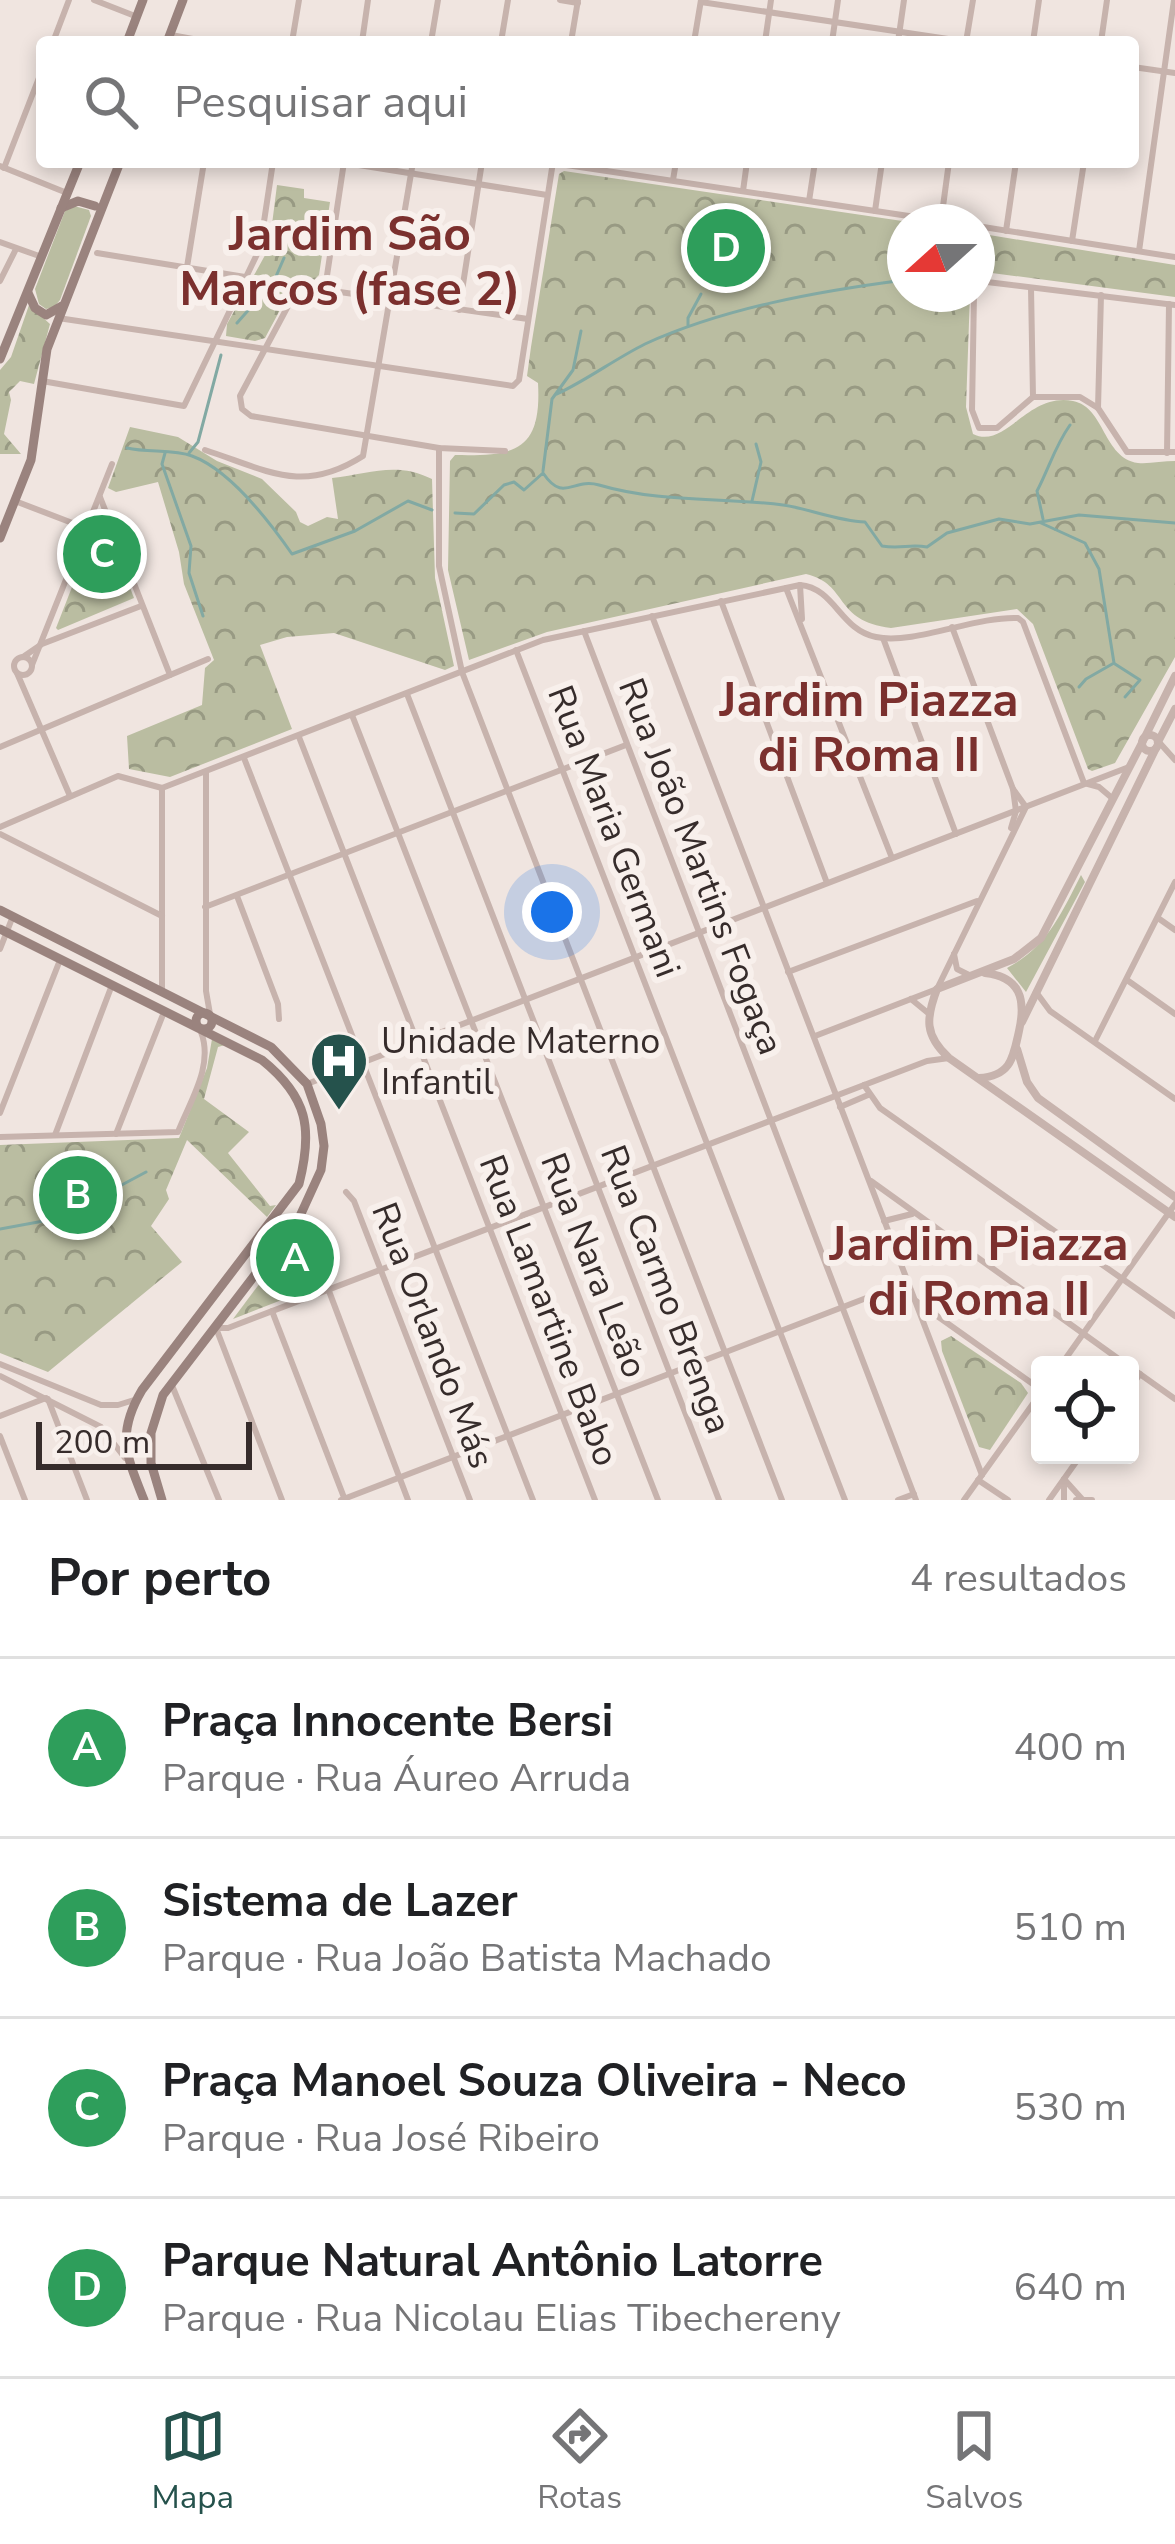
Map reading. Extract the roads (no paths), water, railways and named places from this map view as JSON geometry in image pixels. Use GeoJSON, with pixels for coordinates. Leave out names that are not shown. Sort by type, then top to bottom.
{"type":"FeatureCollection","features":[{"type":"Feature","properties":{"kind":"main road"},"geometry":{"type":"LineString","coordinates":[[129,36],[143,0]]}},
{"type":"Feature","properties":{"kind":"main road"},"geometry":{"type":"LineString","coordinates":[[169,36],[183,0]]}},
{"type":"Feature","properties":{"kind":"main road"},"geometry":{"type":"LineString","coordinates":[[0,359],[77,168]]}},
{"type":"Feature","properties":{"kind":"main road"},"geometry":{"type":"LineString","coordinates":[[0,538],[31,460],[55,313],[118,168]]}},
{"type":"Feature","properties":{"kind":"main road"},"geometry":{"type":"LineString","coordinates":[[67,193],[94,206]]}},
{"type":"Feature","properties":{"kind":"main road"},"geometry":{"type":"LineString","coordinates":[[61,208],[78,201],[94,206]]}},
{"type":"Feature","properties":{"kind":"main road"},"geometry":{"type":"LineString","coordinates":[[94,206],[96,222]]}},
{"type":"Feature","properties":{"kind":"main road"},"geometry":{"type":"LineString","coordinates":[[28,293],[38,311],[55,313]]}},
{"type":"Feature","properties":{"kind":"main road"},"geometry":{"type":"LineString","coordinates":[[0,910],[271,1047],[307,1084],[324,1146],[315,1189],[300,1216],[158,1406],[151,1433],[151,1463],[162,1500]]}},
{"type":"Feature","properties":{"kind":"main road"},"geometry":{"type":"LineString","coordinates":[[3,931],[164,1012],[201,1012],[282,1077],[299,1087],[307,1084]]}},
{"type":"Feature","properties":{"kind":"main road"},"geometry":{"type":"LineString","coordinates":[[144,1500],[125,1446],[126,1420],[137,1398],[299,1184],[309,1147],[308,1128],[282,1077]]}},
{"type":"Feature","properties":{"kind":"main road"},"geometry":{"type":"LineString","coordinates":[[137,1398],[154,1399],[158,1406]]}},
{"type":"Feature","properties":{"kind":"main road"},"geometry":{"type":"LineString","coordinates":[[131,1467],[151,1463]]}},
{"type":"Feature","properties":{"kind":"street"},"geometry":{"type":"LineString","coordinates":[[55,36],[69,0]]}},
{"type":"Feature","properties":{"kind":"street"},"geometry":{"type":"LineString","coordinates":[[94,0],[137,16]]}},
{"type":"Feature","properties":{"kind":"street"},"geometry":{"type":"LineString","coordinates":[[293,36],[299,0]]}},
{"type":"Feature","properties":{"kind":"street"},"geometry":{"type":"LineString","coordinates":[[363,36],[368,0]]}},
{"type":"Feature","properties":{"kind":"street"},"geometry":{"type":"LineString","coordinates":[[432,36],[438,0]]}},
{"type":"Feature","properties":{"kind":"street"},"geometry":{"type":"LineString","coordinates":[[502,36],[508,0]]}},
{"type":"Feature","properties":{"kind":"street"},"geometry":{"type":"LineString","coordinates":[[560,0],[578,1],[572,36]]}},
{"type":"Feature","properties":{"kind":"street"},"geometry":{"type":"LineString","coordinates":[[766,36],[772,0]]}},
{"type":"Feature","properties":{"kind":"street"},"geometry":{"type":"LineString","coordinates":[[833,36],[838,0]]}},
{"type":"Feature","properties":{"kind":"street"},"geometry":{"type":"LineString","coordinates":[[899,36],[904,0]]}},
{"type":"Feature","properties":{"kind":"street"},"geometry":{"type":"LineString","coordinates":[[968,36],[973,0]]}},
{"type":"Feature","properties":{"kind":"street"},"geometry":{"type":"LineString","coordinates":[[1034,36],[1039,0]]}},
{"type":"Feature","properties":{"kind":"street"},"geometry":{"type":"LineString","coordinates":[[1102,36],[1107,0]]}},
{"type":"Feature","properties":{"kind":"street"},"geometry":{"type":"LineString","coordinates":[[1139,250],[1174,0]]}},
{"type":"Feature","properties":{"kind":"street"},"geometry":{"type":"LineString","coordinates":[[695,36],[701,1],[926,36]]}},
{"type":"Feature","properties":{"kind":"street"},"geometry":{"type":"LineString","coordinates":[[1139,68],[1175,73]]}},
{"type":"Feature","properties":{"kind":"street"},"geometry":{"type":"LineString","coordinates":[[36,85],[2,167],[67,193]]}},
{"type":"Feature","properties":{"kind":"street"},"geometry":{"type":"LineString","coordinates":[[187,267],[203,168]]}},
{"type":"Feature","properties":{"kind":"street"},"geometry":{"type":"LineString","coordinates":[[42,381],[184,406],[260,248],[272,168]]}},
{"type":"Feature","properties":{"kind":"street"},"geometry":{"type":"LineString","coordinates":[[325,289],[341,168]]}},
{"type":"Feature","properties":{"kind":"street"},"geometry":{"type":"LineString","coordinates":[[380,168],[547,195]]}},
{"type":"Feature","properties":{"kind":"street"},"geometry":{"type":"LineString","coordinates":[[205,450],[306,479],[323,476],[365,451],[411,168]]}},
{"type":"Feature","properties":{"kind":"street"},"geometry":{"type":"LineString","coordinates":[[459,310],[481,168]]}},
{"type":"Feature","properties":{"kind":"street"},"geometry":{"type":"LineString","coordinates":[[55,313],[379,369],[513,386],[519,380],[552,168]]}},
{"type":"Feature","properties":{"kind":"street"},"geometry":{"type":"LineString","coordinates":[[588,168],[887,213]]}},
{"type":"Feature","properties":{"kind":"street"},"geometry":{"type":"LineString","coordinates":[[673,180],[675,168]]}},
{"type":"Feature","properties":{"kind":"street"},"geometry":{"type":"LineString","coordinates":[[742,191],[746,168]]}},
{"type":"Feature","properties":{"kind":"street"},"geometry":{"type":"LineString","coordinates":[[809,201],[814,168]]}},
{"type":"Feature","properties":{"kind":"street"},"geometry":{"type":"LineString","coordinates":[[875,211],[881,168]]}},
{"type":"Feature","properties":{"kind":"street"},"geometry":{"type":"LineString","coordinates":[[946,204],[949,168]]}},
{"type":"Feature","properties":{"kind":"street"},"geometry":{"type":"LineString","coordinates":[[1006,231],[1015,168]]}},
{"type":"Feature","properties":{"kind":"street"},"geometry":{"type":"LineString","coordinates":[[1072,241],[1083,168]]}},
{"type":"Feature","properties":{"kind":"street"},"geometry":{"type":"LineString","coordinates":[[995,229],[1175,256]]}},
{"type":"Feature","properties":{"kind":"street"},"geometry":{"type":"LineString","coordinates":[[0,242],[42,257]]}},
{"type":"Feature","properties":{"kind":"street"},"geometry":{"type":"LineString","coordinates":[[88,244],[98,253]]}},
{"type":"Feature","properties":{"kind":"street"},"geometry":{"type":"LineString","coordinates":[[0,281],[16,249]]}},
{"type":"Feature","properties":{"kind":"street"},"geometry":{"type":"LineString","coordinates":[[82,257],[98,253],[244,277]]}},
{"type":"Feature","properties":{"kind":"street"},"geometry":{"type":"LineString","coordinates":[[974,312],[972,410],[982,430],[997,428],[1033,397],[1080,397],[1098,408],[1127,452],[1171,453],[1172,304],[995,282]]}},
{"type":"Feature","properties":{"kind":"street"},"geometry":{"type":"LineString","coordinates":[[505,451],[439,448],[251,416],[242,409],[239,396],[300,288],[528,320]]}},
{"type":"Feature","properties":{"kind":"street"},"geometry":{"type":"LineString","coordinates":[[1031,288],[1033,397]]}},
{"type":"Feature","properties":{"kind":"street"},"geometry":{"type":"LineString","coordinates":[[1098,408],[1101,295]]}},
{"type":"Feature","properties":{"kind":"street"},"geometry":{"type":"LineString","coordinates":[[439,448],[439,566],[462,672],[782,1500]]}},
{"type":"Feature","properties":{"kind":"street"},"geometry":{"type":"LineString","coordinates":[[29,695],[31,669],[112,464]]}},
{"type":"Feature","properties":{"kind":"street"},"geometry":{"type":"LineString","coordinates":[[100,496],[170,675]]}},
{"type":"Feature","properties":{"kind":"street"},"geometry":{"type":"LineString","coordinates":[[15,501],[88,530]]}},
{"type":"Feature","properties":{"kind":"street"},"geometry":{"type":"LineString","coordinates":[[800,585],[802,623]]}},
{"type":"Feature","properties":{"kind":"street"},"geometry":{"type":"LineString","coordinates":[[0,830],[124,775],[162,788],[543,640],[800,585],[822,590],[846,622],[864,634],[883,638],[1018,618],[1084,783]]}},
{"type":"Feature","properties":{"kind":"street"},"geometry":{"type":"LineString","coordinates":[[785,586],[892,858]]}},
{"type":"Feature","properties":{"kind":"street"},"geometry":{"type":"LineString","coordinates":[[721,601],[827,884]]}},
{"type":"Feature","properties":{"kind":"street"},"geometry":{"type":"LineString","coordinates":[[16,671],[16,661],[42,644],[141,606]]}},
{"type":"Feature","properties":{"kind":"street"},"geometry":{"type":"LineString","coordinates":[[652,616],[976,1456],[980,1477],[1008,1500]]}},
{"type":"Feature","properties":{"kind":"street"},"geometry":{"type":"LineString","coordinates":[[952,627],[1012,789],[1016,811],[1007,840]]}},
{"type":"Feature","properties":{"kind":"street","name":"Rua João Martins Fogaça"},"geometry":{"type":"LineString","coordinates":[[584,631],[915,1497]]}},
{"type":"Feature","properties":{"kind":"street"},"geometry":{"type":"LineString","coordinates":[[883,638],[956,833]]}},
{"type":"Feature","properties":{"kind":"street","name":"Rua Maria Germani"},"geometry":{"type":"LineString","coordinates":[[516,650],[845,1500]]}},
{"type":"Feature","properties":{"kind":"street"},"geometry":{"type":"LineString","coordinates":[[23,657],[31,669]]}},
{"type":"Feature","properties":{"kind":"street"},"geometry":{"type":"LineString","coordinates":[[0,747],[208,659]]}},
{"type":"Feature","properties":{"kind":"street"},"geometry":{"type":"LineString","coordinates":[[1,661],[16,671],[29,695],[70,796]]}},
{"type":"Feature","properties":{"kind":"street"},"geometry":{"type":"LineString","coordinates":[[16,671],[31,669]]}},
{"type":"Feature","properties":{"kind":"street"},"geometry":{"type":"LineString","coordinates":[[813,1036],[1024,954],[1048,930],[1175,676]]}},
{"type":"Feature","properties":{"kind":"street","name":"Rua Carmo Brenga"},"geometry":{"type":"LineString","coordinates":[[407,694],[719,1500]]}},
{"type":"Feature","properties":{"kind":"street"},"geometry":{"type":"LineString","coordinates":[[1022,1022],[1175,709]]}},
{"type":"Feature","properties":{"kind":"street","name":"Rua Nara Leão"},"geometry":{"type":"LineString","coordinates":[[352,715],[658,1500]]}},
{"type":"Feature","properties":{"kind":"street","name":"Rua Lamartine Babo"},"geometry":{"type":"LineString","coordinates":[[298,736],[595,1500]]}},
{"type":"Feature","properties":{"kind":"street"},"geometry":{"type":"LineString","coordinates":[[1143,740],[1151,736],[1173,758]]}},
{"type":"Feature","properties":{"kind":"street"},"geometry":{"type":"LineString","coordinates":[[205,907],[626,745]]}},
{"type":"Feature","properties":{"kind":"street"},"geometry":{"type":"LineString","coordinates":[[244,758],[533,1500]]}},
{"type":"Feature","properties":{"kind":"street"},"geometry":{"type":"LineString","coordinates":[[307,1084],[1129,767]]}},
{"type":"Feature","properties":{"kind":"street"},"geometry":{"type":"LineString","coordinates":[[0,1137],[178,1132],[207,1058],[201,1012],[206,772]]}},
{"type":"Feature","properties":{"kind":"street"},"geometry":{"type":"LineString","coordinates":[[1084,783],[1114,799],[1131,799]]}},
{"type":"Feature","properties":{"kind":"street"},"geometry":{"type":"LineString","coordinates":[[161,990],[162,788]]}},
{"type":"Feature","properties":{"kind":"street"},"geometry":{"type":"LineString","coordinates":[[1012,789],[1026,807]]}},
{"type":"Feature","properties":{"kind":"street"},"geometry":{"type":"LineString","coordinates":[[1026,807],[937,989],[927,1024],[934,1043],[949,1058],[1174,1208]]}},
{"type":"Feature","properties":{"kind":"street"},"geometry":{"type":"LineString","coordinates":[[990,820],[1003,829],[1007,840]]}},
{"type":"Feature","properties":{"kind":"street"},"geometry":{"type":"LineString","coordinates":[[0,830],[162,916]]}},
{"type":"Feature","properties":{"kind":"street"},"geometry":{"type":"LineString","coordinates":[[1095,1041],[1175,882]]}},
{"type":"Feature","properties":{"kind":"street"},"geometry":{"type":"LineString","coordinates":[[237,896],[278,1004],[279,1019]]}},
{"type":"Feature","properties":{"kind":"street"},"geometry":{"type":"LineString","coordinates":[[788,972],[980,899]]}},
{"type":"Feature","properties":{"kind":"street"},"geometry":{"type":"LineString","coordinates":[[945,912],[957,921],[962,934]]}},
{"type":"Feature","properties":{"kind":"street"},"geometry":{"type":"LineString","coordinates":[[0,950],[3,931],[13,916]]}},
{"type":"Feature","properties":{"kind":"street"},"geometry":{"type":"LineString","coordinates":[[1158,918],[1175,930]]}},
{"type":"Feature","properties":{"kind":"street"},"geometry":{"type":"LineString","coordinates":[[954,951],[960,972],[1001,976],[1017,988],[1023,1004],[1017,1049],[1004,1072],[979,1078]]}},
{"type":"Feature","properties":{"kind":"street"},"geometry":{"type":"LineString","coordinates":[[0,1113],[60,959]]}},
{"type":"Feature","properties":{"kind":"street"},"geometry":{"type":"LineString","coordinates":[[1127,980],[1175,1014]]}},
{"type":"Feature","properties":{"kind":"street"},"geometry":{"type":"LineString","coordinates":[[55,1135],[112,985]]}},
{"type":"Feature","properties":{"kind":"street"},"geometry":{"type":"LineString","coordinates":[[1036,992],[1050,1011],[1175,1099]]}},
{"type":"Feature","properties":{"kind":"street"},"geometry":{"type":"LineString","coordinates":[[911,999],[928,1013]]}},
{"type":"Feature","properties":{"kind":"street"},"geometry":{"type":"LineString","coordinates":[[1029,1007],[1050,1011]]}},
{"type":"Feature","properties":{"kind":"street"},"geometry":{"type":"LineString","coordinates":[[116,1134],[164,1012]]}},
{"type":"Feature","properties":{"kind":"street"},"geometry":{"type":"LineString","coordinates":[[927,1061],[934,1043]]}},
{"type":"Feature","properties":{"kind":"street"},"geometry":{"type":"LineString","coordinates":[[1017,1049],[1027,1082],[1038,1098],[1174,1208]]}},
{"type":"Feature","properties":{"kind":"street"},"geometry":{"type":"LineString","coordinates":[[282,1500],[216,1328],[228,1328],[864,1084],[949,1058]]}},
{"type":"Feature","properties":{"kind":"street"},"geometry":{"type":"LineString","coordinates":[[864,1084],[868,1096],[1175,1316]]}},
{"type":"Feature","properties":{"kind":"street"},"geometry":{"type":"LineString","coordinates":[[840,1107],[868,1096]]}},
{"type":"Feature","properties":{"kind":"street"},"geometry":{"type":"LineString","coordinates":[[868,1179],[1114,1356]]}},
{"type":"Feature","properties":{"kind":"street","name":"Rua Orlando Más"},"geometry":{"type":"LineString","coordinates":[[346,1192],[354,1201],[470,1500]]}},
{"type":"Feature","properties":{"kind":"street"},"geometry":{"type":"LineString","coordinates":[[876,1201],[901,1204]]}},
{"type":"Feature","properties":{"kind":"street"},"geometry":{"type":"LineString","coordinates":[[1067,1356],[1174,1208]]}},
{"type":"Feature","properties":{"kind":"street"},"geometry":{"type":"LineString","coordinates":[[884,1222],[892,1216],[915,1214]]}},
{"type":"Feature","properties":{"kind":"street"},"geometry":{"type":"LineString","coordinates":[[300,1216],[408,1500]]}},
{"type":"Feature","properties":{"kind":"street"},"geometry":{"type":"LineString","coordinates":[[286,1234],[298,1230],[305,1235]]}},
{"type":"Feature","properties":{"kind":"street"},"geometry":{"type":"LineString","coordinates":[[272,1311],[344,1500],[908,1282]]}},
{"type":"Feature","properties":{"kind":"street"},"geometry":{"type":"LineString","coordinates":[[915,1300],[1031,1384]]}},
{"type":"Feature","properties":{"kind":"street"},"geometry":{"type":"LineString","coordinates":[[932,1343],[953,1328]]}},
{"type":"Feature","properties":{"kind":"street"},"geometry":{"type":"LineString","coordinates":[[0,1364],[101,1405],[137,1398]]}},
{"type":"Feature","properties":{"kind":"street"},"geometry":{"type":"LineString","coordinates":[[1140,1374],[1175,1399]]}},
{"type":"Feature","properties":{"kind":"street"},"geometry":{"type":"LineString","coordinates":[[0,1376],[101,1427],[131,1467]]}},
{"type":"Feature","properties":{"kind":"street"},"geometry":{"type":"LineString","coordinates":[[171,1383],[219,1500]]}},
{"type":"Feature","properties":{"kind":"street"},"geometry":{"type":"LineString","coordinates":[[0,1416],[47,1399]]}},
{"type":"Feature","properties":{"kind":"street"},"geometry":{"type":"LineString","coordinates":[[47,1399],[87,1500]]}},
{"type":"Feature","properties":{"kind":"street"},"geometry":{"type":"LineString","coordinates":[[964,1500],[1031,1404]]}},
{"type":"Feature","properties":{"kind":"street"},"geometry":{"type":"LineString","coordinates":[[0,1436],[25,1500]]}},
{"type":"Feature","properties":{"kind":"street"},"geometry":{"type":"LineString","coordinates":[[976,1456],[993,1460]]}},
{"type":"Feature","properties":{"kind":"street"},"geometry":{"type":"LineString","coordinates":[[1049,1500],[1075,1464]]}},
{"type":"Feature","properties":{"kind":"street"},"geometry":{"type":"LineString","coordinates":[[1064,1479],[1079,1500],[1092,1500]]}},
{"type":"Feature","properties":{"kind":"street"},"geometry":{"type":"LineString","coordinates":[[1064,1479],[1064,1500]]}},
{"type":"Feature","properties":{"kind":"street"},"geometry":{"type":"LineString","coordinates":[[898,1500],[915,1497]]}},
{"type":"Feature","properties":{"kind":"waterway"},"geometry":{"type":"LineString","coordinates":[[237,323],[274,281],[284,258]]}},
{"type":"Feature","properties":{"kind":"waterway"},"geometry":{"type":"LineString","coordinates":[[557,394],[645,344],[707,320],[887,283]]}},
{"type":"Feature","properties":{"kind":"waterway"},"geometry":{"type":"LineString","coordinates":[[688,325],[701,294]]}},
{"type":"Feature","properties":{"kind":"waterway"},"geometry":{"type":"LineString","coordinates":[[543,471],[552,399],[573,370],[581,331]]}},
{"type":"Feature","properties":{"kind":"waterway"},"geometry":{"type":"LineString","coordinates":[[189,453],[198,442],[221,355]]}},
{"type":"Feature","properties":{"kind":"waterway"},"geometry":{"type":"LineString","coordinates":[[1043,519],[1037,491],[1070,425]]}},
{"type":"Feature","properties":{"kind":"waterway"},"geometry":{"type":"LineString","coordinates":[[752,501],[761,462],[756,444]]}},
{"type":"Feature","properties":{"kind":"waterway"},"geometry":{"type":"LineString","coordinates":[[127,448],[185,454],[206,463],[248,498],[292,554],[355,531],[408,501],[432,510]]}},
{"type":"Feature","properties":{"kind":"waterway"},"geometry":{"type":"LineString","coordinates":[[165,453],[162,464],[191,546],[189,573],[203,616]]}},
{"type":"Feature","properties":{"kind":"waterway"},"geometry":{"type":"LineString","coordinates":[[455,513],[474,514],[504,485],[514,482],[524,490],[543,473],[563,488],[590,483],[645,495],[783,505],[865,522],[882,546],[889,547],[927,547],[947,533],[999,519],[1030,524],[1079,515],[1175,523]]}},
{"type":"Feature","properties":{"kind":"waterway"},"geometry":{"type":"LineString","coordinates":[[1041,523],[1085,543],[1099,569],[1114,663],[1079,687]]}},
{"type":"Feature","properties":{"kind":"waterway"},"geometry":{"type":"LineString","coordinates":[[1115,664],[1140,680],[1125,697]]}},
{"type":"Feature","properties":{"kind":"waterway"},"geometry":{"type":"LineString","coordinates":[[0,1229],[60,1218],[146,1172]]}},
{"type":"Feature","properties":{"kind":"place","name":"Parque Natural Antônio Latorre"},"geometry":{"type":"Point","coordinates":[726,248]}},
{"type":"Feature","properties":{"kind":"place","name":"Praça Manoel Souza Oliveira - Neco"},"geometry":{"type":"Point","coordinates":[102,554]}},
{"type":"Feature","properties":{"kind":"place","name":"Unidade Materno Infantil"},"geometry":{"type":"Point","coordinates":[339,1112]}},
{"type":"Feature","properties":{"kind":"place","name":"Sistema de Lazer"},"geometry":{"type":"Point","coordinates":[78,1195]}},
{"type":"Feature","properties":{"kind":"place","name":"Praça Innocente Bersi"},"geometry":{"type":"Point","coordinates":[295,1258]}},
{"type":"Feature","properties":{"kind":"district","name":"Jardim São Marcos (fase 2)"},"geometry":{"type":"Point","coordinates":[350,260]}},
{"type":"Feature","properties":{"kind":"district","name":"Jardim Piazza di Roma II"},"geometry":{"type":"Point","coordinates":[869,726]}},
{"type":"Feature","properties":{"kind":"district","name":"Jardim Piazza di Roma II"},"geometry":{"type":"Point","coordinates":[979,1270]}}]}
